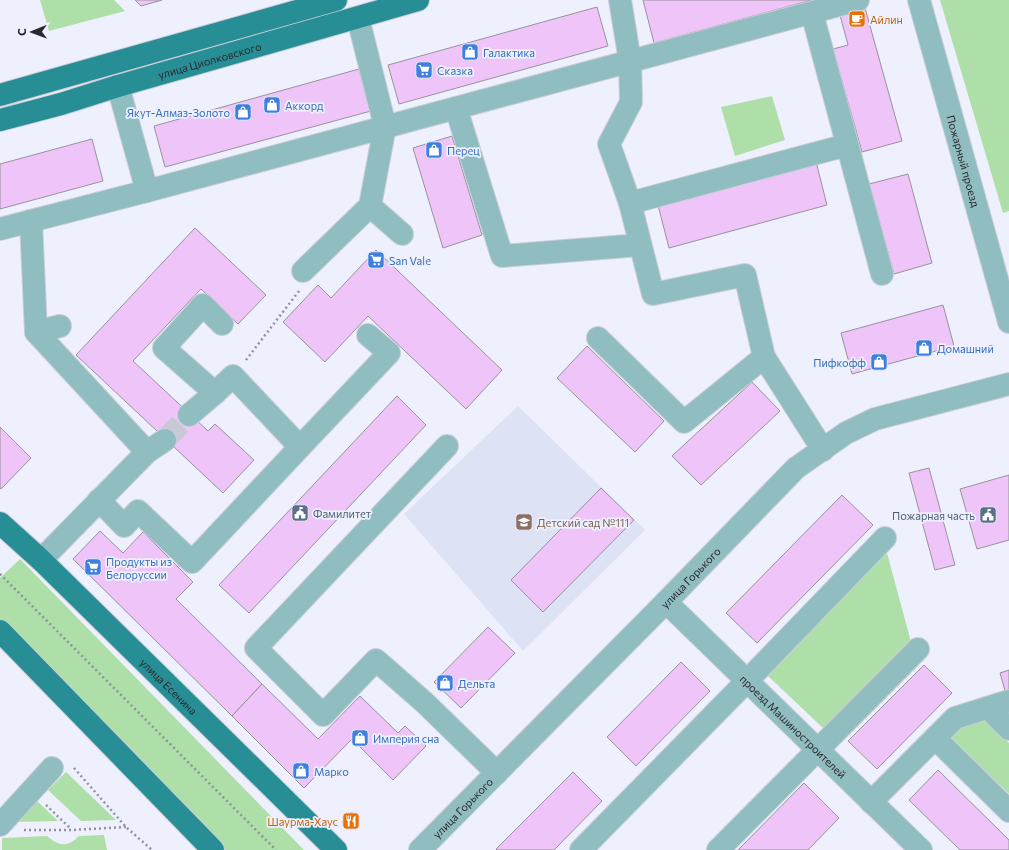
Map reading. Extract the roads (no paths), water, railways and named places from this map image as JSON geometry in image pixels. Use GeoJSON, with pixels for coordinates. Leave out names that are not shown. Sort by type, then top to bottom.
{"type":"FeatureCollection","features":[{"type":"Feature","properties":{"kind":"main road","name":"улица Циолковского"},"geometry":{"type":"LineString","coordinates":[[0,95],[336,0]]}},
{"type":"Feature","properties":{"kind":"main road","name":"улица Циолковского"},"geometry":{"type":"LineString","coordinates":[[0,120],[61,104],[118,86],[418,0]]}},
{"type":"Feature","properties":{"kind":"main road","name":"улица Есенина"},"geometry":{"type":"LineString","coordinates":[[1,526],[41,560],[336,850]]}},
{"type":"Feature","properties":{"kind":"main road"},"geometry":{"type":"LineString","coordinates":[[0,631],[213,850]]}},
{"type":"Feature","properties":{"kind":"street"},"geometry":{"type":"LineString","coordinates":[[620,0],[630,61],[631,102],[609,144],[630,203],[653,294],[745,275],[764,357],[823,450]]}},
{"type":"Feature","properties":{"kind":"street"},"geometry":{"type":"LineString","coordinates":[[0,229],[148,191],[385,126],[858,0]]}},
{"type":"Feature","properties":{"kind":"street","name":"Пожарный проезд"},"geometry":{"type":"LineString","coordinates":[[919,0],[1009,322]]}},
{"type":"Feature","properties":{"kind":"street"},"geometry":{"type":"LineString","coordinates":[[812,13],[882,274]]}},
{"type":"Feature","properties":{"kind":"street"},"geometry":{"type":"LineString","coordinates":[[303,271],[370,206],[385,126],[358,18]]}},
{"type":"Feature","properties":{"kind":"street"},"geometry":{"type":"LineString","coordinates":[[118,86],[148,191]]}},
{"type":"Feature","properties":{"kind":"street"},"geometry":{"type":"LineString","coordinates":[[456,108],[502,256],[640,245]]}},
{"type":"Feature","properties":{"kind":"street"},"geometry":{"type":"LineString","coordinates":[[630,203],[847,145]]}},
{"type":"Feature","properties":{"kind":"street"},"geometry":{"type":"LineString","coordinates":[[370,206],[402,234]]}},
{"type":"Feature","properties":{"kind":"street"},"geometry":{"type":"LineString","coordinates":[[31,221],[36,332],[147,452]]}},
{"type":"Feature","properties":{"kind":"street"},"geometry":{"type":"LineString","coordinates":[[215,393],[164,348],[202,305],[222,324]]}},
{"type":"Feature","properties":{"kind":"street"},"geometry":{"type":"LineString","coordinates":[[36,332],[60,326]]}},
{"type":"Feature","properties":{"kind":"street"},"geometry":{"type":"LineString","coordinates":[[100,500],[124,526],[138,511],[192,562],[389,353],[368,334]]}},
{"type":"Feature","properties":{"kind":"street"},"geometry":{"type":"LineString","coordinates":[[598,338],[684,422],[764,357]]}},
{"type":"Feature","properties":{"kind":"street"},"geometry":{"type":"LineString","coordinates":[[189,415],[233,376],[300,447]]}},
{"type":"Feature","properties":{"kind":"street","name":"улица Горького"},"geometry":{"type":"LineString","coordinates":[[420,850],[666,602],[796,468],[846,433],[875,419],[1009,384]]}},
{"type":"Feature","properties":{"kind":"street"},"geometry":{"type":"LineString","coordinates":[[41,560],[147,452],[165,440]]}},
{"type":"Feature","properties":{"kind":"street"},"geometry":{"type":"LineString","coordinates":[[447,446],[256,648],[323,715],[376,660],[425,703],[497,773]]}},
{"type":"Feature","properties":{"kind":"street"},"geometry":{"type":"LineString","coordinates":[[581,850],[885,538]]}},
{"type":"Feature","properties":{"kind":"street","name":"проезд Машиностроителей"},"geometry":{"type":"LineString","coordinates":[[666,602],[921,850]]}},
{"type":"Feature","properties":{"kind":"street"},"geometry":{"type":"LineString","coordinates":[[718,850],[918,649]]}},
{"type":"Feature","properties":{"kind":"street"},"geometry":{"type":"LineString","coordinates":[[871,802],[955,718],[1009,702]]}},
{"type":"Feature","properties":{"kind":"street"},"geometry":{"type":"LineString","coordinates":[[988,708],[1009,729]]}},
{"type":"Feature","properties":{"kind":"street"},"geometry":{"type":"LineString","coordinates":[[935,738],[1009,811]]}},
{"type":"Feature","properties":{"kind":"street"},"geometry":{"type":"LineString","coordinates":[[0,825],[32,790],[63,768]]}},
{"type":"Feature","properties":{"kind":"tunnel"},"geometry":{"type":"LineString","coordinates":[[165,440],[189,415]]}},
{"type":"Feature","properties":{"kind":"place","name":"Айлин"},"geometry":{"type":"Point","coordinates":[857,19]}},
{"type":"Feature","properties":{"kind":"place","name":"Галактика"},"geometry":{"type":"Point","coordinates":[470,52]}},
{"type":"Feature","properties":{"kind":"place","name":"Сказка"},"geometry":{"type":"Point","coordinates":[424,70]}},
{"type":"Feature","properties":{"kind":"place","name":"Аккорд"},"geometry":{"type":"Point","coordinates":[272,105]}},
{"type":"Feature","properties":{"kind":"place","name":"Якут-Алмаз-Золото"},"geometry":{"type":"Point","coordinates":[243,112]}},
{"type":"Feature","properties":{"kind":"place","name":"Перец"},"geometry":{"type":"Point","coordinates":[434,150]}},
{"type":"Feature","properties":{"kind":"place","name":"San Vale"},"geometry":{"type":"Point","coordinates":[376,260]}},
{"type":"Feature","properties":{"kind":"place","name":"Домашний"},"geometry":{"type":"Point","coordinates":[924,348]}},
{"type":"Feature","properties":{"kind":"place","name":"Пифкофф"},"geometry":{"type":"Point","coordinates":[879,362]}},
{"type":"Feature","properties":{"kind":"place","name":"Фамилитет"},"geometry":{"type":"Point","coordinates":[300,513]}},
{"type":"Feature","properties":{"kind":"place","name":"Пожарная часть"},"geometry":{"type":"Point","coordinates":[988,515]}},
{"type":"Feature","properties":{"kind":"place","name":"Детский сад №111"},"geometry":{"type":"Point","coordinates":[524,522]}},
{"type":"Feature","properties":{"kind":"place","name":"Продукты из Белоруссии"},"geometry":{"type":"Point","coordinates":[93,567]}},
{"type":"Feature","properties":{"kind":"place","name":"Дельта"},"geometry":{"type":"Point","coordinates":[445,683]}},
{"type":"Feature","properties":{"kind":"place","name":"Империя сна"},"geometry":{"type":"Point","coordinates":[360,738]}},
{"type":"Feature","properties":{"kind":"place","name":"Марко"},"geometry":{"type":"Point","coordinates":[301,771]}},
{"type":"Feature","properties":{"kind":"place","name":"Шаурма-Хаус"},"geometry":{"type":"Point","coordinates":[351,821]}}]}
